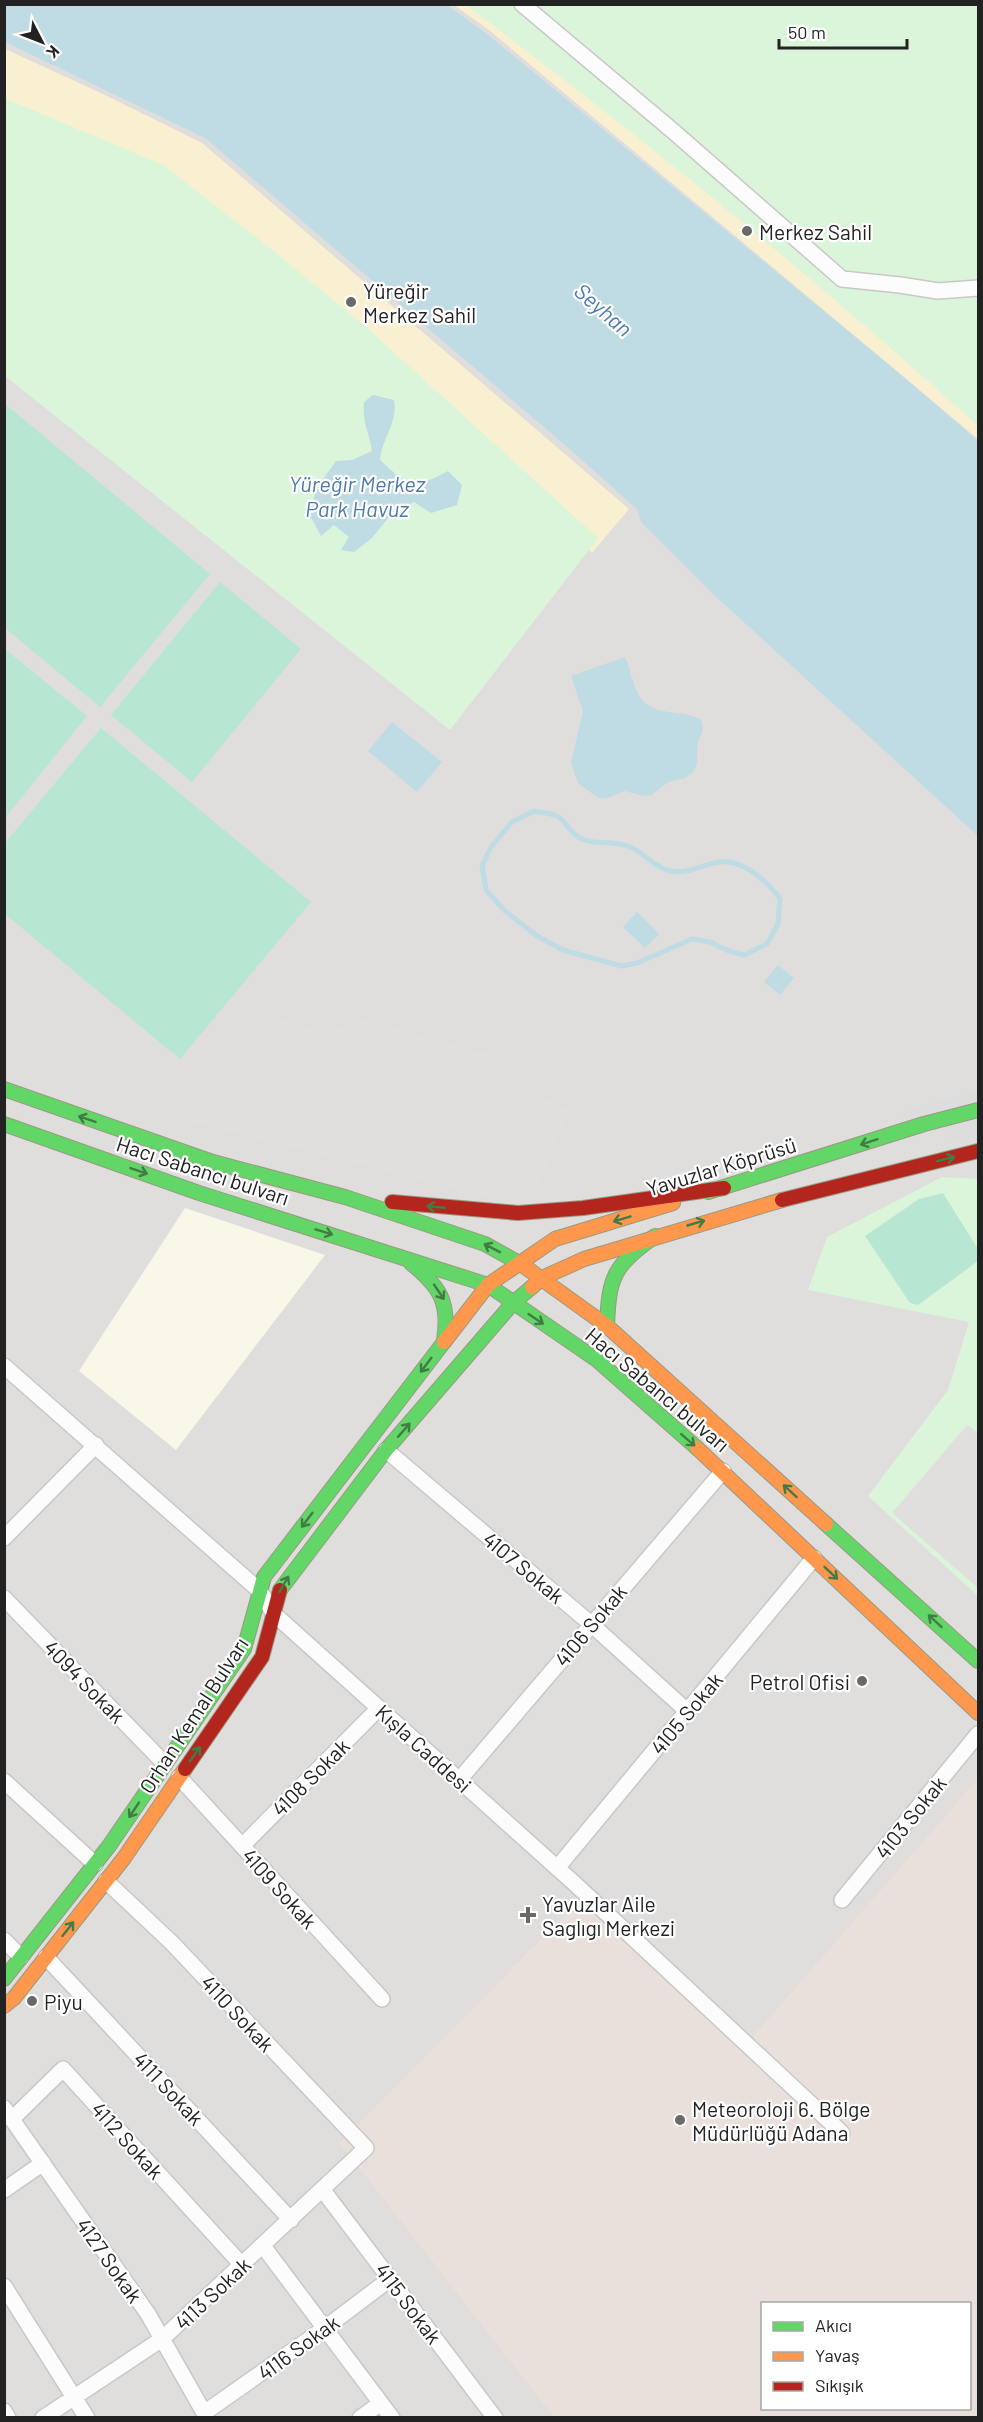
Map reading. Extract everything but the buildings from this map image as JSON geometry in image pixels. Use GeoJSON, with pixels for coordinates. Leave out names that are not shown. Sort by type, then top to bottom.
{"type":"FeatureCollection","features":[{"type":"Feature","properties":{"kind":"main road","name":"Hacı Sabancı bulvarı"},"geometry":{"type":"LineString","coordinates":[[4,1089],[213,1162],[345,1197],[485,1244],[519,1262],[607,1326],[978,1661]]}},
{"type":"Feature","properties":{"kind":"main road","name":"Yavuzlar Köprüsü"},"geometry":{"type":"LineString","coordinates":[[488,1286],[519,1262],[555,1239],[924,1124],[978,1110]]}},
{"type":"Feature","properties":{"kind":"main road","name":"Hacı Sabancı bulvarı"},"geometry":{"type":"LineString","coordinates":[[4,1124],[200,1193],[402,1256],[488,1286],[597,1360],[723,1471],[978,1713]]}},
{"type":"Feature","properties":{"kind":"main road"},"geometry":{"type":"LineString","coordinates":[[542,1278],[584,1259],[756,1206],[978,1152]]}},
{"type":"Feature","properties":{"kind":"main road"},"geometry":{"type":"LineString","coordinates":[[345,1197],[518,1213],[583,1208],[724,1188]]}},
{"type":"Feature","properties":{"kind":"main road"},"geometry":{"type":"LineString","coordinates":[[607,1326],[608,1289],[614,1272],[626,1256],[655,1236]]}},
{"type":"Feature","properties":{"kind":"main road"},"geometry":{"type":"LineString","coordinates":[[402,1256],[435,1286],[445,1300],[448,1320],[444,1340]]}},
{"type":"Feature","properties":{"kind":"main road","name":"Orhan Kemal Bulvarı"},"geometry":{"type":"LineString","coordinates":[[4,2006],[14,1998],[106,1881],[262,1657],[281,1586],[386,1450],[513,1303],[542,1278]]}},
{"type":"Feature","properties":{"kind":"main road","name":"Orhan Kemal Bulvarı"},"geometry":{"type":"LineString","coordinates":[[4,1979],[95,1864],[244,1649],[264,1577],[444,1340],[488,1286]]}},
{"type":"Feature","properties":{"kind":"street"},"geometry":{"type":"LineString","coordinates":[[522,4],[843,279],[938,291],[978,288]]}},
{"type":"Feature","properties":{"kind":"street","name":"Kışla Caddesi"},"geometry":{"type":"LineString","coordinates":[[4,1366],[260,1592],[273,1614],[557,1868],[842,2133]]}},
{"type":"Feature","properties":{"kind":"street"},"geometry":{"type":"LineString","coordinates":[[4,1538],[96,1445]]}},
{"type":"Feature","properties":{"kind":"street","name":"4107 Sokak"},"geometry":{"type":"LineString","coordinates":[[386,1450],[591,1624],[687,1711]]}},
{"type":"Feature","properties":{"kind":"street","name":"4106 Sokak"},"geometry":{"type":"LineString","coordinates":[[459,1780],[723,1471]]}},
{"type":"Feature","properties":{"kind":"street","name":"4105 Sokak"},"geometry":{"type":"LineString","coordinates":[[557,1868],[814,1558]]}},
{"type":"Feature","properties":{"kind":"street","name":"4094 Sokak"},"geometry":{"type":"LineString","coordinates":[[4,1598],[165,1764]]}},
{"type":"Feature","properties":{"kind":"street","name":"4108 Sokak"},"geometry":{"type":"LineString","coordinates":[[242,1846],[379,1708]]}},
{"type":"Feature","properties":{"kind":"street","name":"4103 Sokak"},"geometry":{"type":"LineString","coordinates":[[842,1900],[978,1734]]}},
{"type":"Feature","properties":{"kind":"street","name":"4109 Sokak"},"geometry":{"type":"LineString","coordinates":[[179,1777],[382,1999]]}},
{"type":"Feature","properties":{"kind":"street"},"geometry":{"type":"LineString","coordinates":[[4,1781],[95,1864]]}},
{"type":"Feature","properties":{"kind":"street","name":"4110 Sokak"},"geometry":{"type":"LineString","coordinates":[[106,1881],[172,1943],[366,2148]]}},
{"type":"Feature","properties":{"kind":"street"},"geometry":{"type":"LineString","coordinates":[[4,1940],[21,1957]]}},
{"type":"Feature","properties":{"kind":"street","name":"4111 Sokak"},"geometry":{"type":"LineString","coordinates":[[46,1957],[291,2220]]}},
{"type":"Feature","properties":{"kind":"street","name":"4112 Sokak"},"geometry":{"type":"LineString","coordinates":[[8,2113],[63,2069],[242,2265]]}},
{"type":"Feature","properties":{"kind":"street","name":"4127 Sokak"},"geometry":{"type":"LineString","coordinates":[[8,2113],[148,2314],[206,2415]]}},
{"type":"Feature","properties":{"kind":"street","name":"4113 Sokak"},"geometry":{"type":"LineString","coordinates":[[43,2418],[162,2339],[366,2148]]}},
{"type":"Feature","properties":{"kind":"street"},"geometry":{"type":"LineString","coordinates":[[4,2190],[43,2163]]}},
{"type":"Feature","properties":{"kind":"street","name":"4115 Sokak"},"geometry":{"type":"LineString","coordinates":[[322,2189],[495,2418]]}},
{"type":"Feature","properties":{"kind":"street"},"geometry":{"type":"LineString","coordinates":[[263,2246],[393,2418]]}},
{"type":"Feature","properties":{"kind":"street","name":"4116 Sokak"},"geometry":{"type":"LineString","coordinates":[[206,2415],[390,2279]]}},
{"type":"Feature","properties":{"kind":"street"},"geometry":{"type":"LineString","coordinates":[[4,2286],[87,2418]]}},
{"type":"Feature","properties":{"kind":"street"},"geometry":{"type":"LineString","coordinates":[[360,2418],[381,2403]]}},
{"type":"Feature","properties":{"kind":"street"},"geometry":{"type":"LineString","coordinates":[[4,2411],[8,2418]]}},
{"type":"Feature","properties":{"kind":"shaded area"},"geometry":{"type":"Polygon","coordinates":[[[5,5],[978,5],[978,2417],[5,2418],[5,5]]]}},
{"type":"Feature","properties":{"kind":"shaded area"},"geometry":{"type":"Polygon","coordinates":[[[256,1012],[322,1034],[366,1020],[504,1059],[536,1094],[569,1109],[530,1208],[172,1117],[256,1012]]]}},
{"type":"Feature","properties":{"kind":"shaded area"},"geometry":{"type":"Polygon","coordinates":[[[185,1208],[325,1255],[176,1450],[79,1371],[185,1208]]]}},
{"type":"Feature","properties":{"kind":"shaded area"},"geometry":{"type":"Polygon","coordinates":[[[967,1425],[978,1433],[978,1588],[892,1513],[967,1425]]]}},
{"type":"Feature","properties":{"kind":"shaded area"},"geometry":{"type":"Polygon","coordinates":[[[978,1779],[978,2417],[554,2417],[340,2143],[588,1892],[750,2040],[978,1779]]]}},
{"type":"Feature","properties":{"kind":"sand","name":"Merkez Sahil"},"geometry":{"type":"Polygon","coordinates":[[[454,5],[492,5],[978,412],[978,439],[489,30],[454,5]]]}},
{"type":"Feature","properties":{"kind":"sand","name":"Yüreğir Merkez Sahil"},"geometry":{"type":"Polygon","coordinates":[[[5,49],[202,143],[629,509],[592,553],[487,457],[5,112],[5,49]]]}},
{"type":"Feature","properties":{"kind":"green space"},"geometry":{"type":"Polygon","coordinates":[[[466,5],[978,5],[978,426],[791,262],[663,157],[466,5]]]}},
{"type":"Feature","properties":{"kind":"green space"},"geometry":{"type":"Polygon","coordinates":[[[4,98],[163,165],[366,327],[598,538],[450,730],[5,376],[4,98]]]}},
{"type":"Feature","properties":{"kind":"green space"},"geometry":{"type":"Polygon","coordinates":[[[5,404],[210,574],[100,707],[5,628],[5,404]]]}},
{"type":"Feature","properties":{"kind":"green space"},"geometry":{"type":"Polygon","coordinates":[[[220,582],[301,649],[192,782],[111,715],[220,582]]]}},
{"type":"Feature","properties":{"kind":"green space"},"geometry":{"type":"Polygon","coordinates":[[[5,649],[87,716],[5,818],[5,649]]]}},
{"type":"Feature","properties":{"kind":"green space"},"geometry":{"type":"Polygon","coordinates":[[[101,728],[311,902],[180,1059],[5,914],[5,843],[101,728]]]}},
{"type":"Feature","properties":{"kind":"green space"},"geometry":{"type":"Polygon","coordinates":[[[942,1177],[978,1179],[978,1596],[868,1496],[948,1390],[969,1322],[808,1290],[827,1237],[942,1177]]]}},
{"type":"Feature","properties":{"kind":"green space"},"geometry":{"type":"Polygon","coordinates":[[[943,1193],[978,1249],[978,1261],[918,1305],[910,1303],[865,1236],[919,1199],[943,1193]]]}},
{"type":"Feature","properties":{"kind":"water","name":"Seyhan"},"geometry":{"type":"Polygon","coordinates":[[[4,5],[447,5],[487,34],[893,368],[978,441],[978,836],[713,594],[642,523],[637,509],[205,138],[5,42],[4,5]]]}},
{"type":"Feature","properties":{"kind":"water","name":"Yüreğir Merkez Park Havuz"},"geometry":{"type":"Polygon","coordinates":[[[373,395],[394,400],[395,409],[380,460],[405,480],[411,482],[427,481],[448,471],[462,485],[457,505],[431,513],[414,502],[393,512],[372,538],[354,552],[341,550],[349,537],[334,525],[321,536],[308,512],[319,485],[336,461],[352,460],[372,451],[365,422],[364,402],[373,395]]]}},
{"type":"Feature","properties":{"kind":"water"},"geometry":{"type":"Polygon","coordinates":[[[625,657],[635,688],[646,704],[652,708],[686,714],[701,720],[703,729],[697,746],[697,764],[693,772],[685,778],[668,782],[652,795],[643,796],[625,791],[608,798],[598,798],[578,783],[571,763],[583,711],[571,676],[625,657]]]}},
{"type":"Feature","properties":{"kind":"water"},"geometry":{"type":"Polygon","coordinates":[[[392,722],[442,762],[417,792],[368,751],[392,722]]]}},
{"type":"Feature","properties":{"kind":"water"},"geometry":{"type":"Polygon","coordinates":[[[637,912],[659,934],[645,948],[623,927],[637,912]]]}},
{"type":"Feature","properties":{"kind":"water"},"geometry":{"type":"Polygon","coordinates":[[[778,965],[794,978],[780,995],[764,982],[778,965]]]}},
{"type":"Feature","properties":{"kind":"pier"},"geometry":{"type":"Polygon","coordinates":[[[978,1091],[978,1151],[900,1112],[978,1091]]]}},
{"type":"Feature","properties":{"kind":"waterway"},"geometry":{"type":"LineString","coordinates":[[534,811],[557,816],[580,838],[625,845],[670,871],[685,871],[721,862],[740,865],[758,876],[780,898],[778,924],[767,944],[744,955],[710,942],[692,939],[637,963],[621,966],[563,950],[537,936],[505,911],[486,890],[482,866],[491,847],[512,822],[534,811]]}},
{"type":"Feature","properties":{"kind":"traffic: fast"},"geometry":{"type":"LineString","coordinates":[[4,1089],[213,1162],[345,1197],[485,1244],[521,1264]]}},
{"type":"Feature","properties":{"kind":"traffic: fast"},"geometry":{"type":"LineString","coordinates":[[708,1192],[924,1124],[978,1110]]}},
{"type":"Feature","properties":{"kind":"traffic: fast"},"geometry":{"type":"LineString","coordinates":[[4,1124],[199,1193],[488,1285],[597,1360],[697,1448]]}},
{"type":"Feature","properties":{"kind":"traffic: fast"},"geometry":{"type":"LineString","coordinates":[[607,1326],[612,1283],[616,1273],[630,1256],[655,1236]]}},
{"type":"Feature","properties":{"kind":"traffic: fast"},"geometry":{"type":"LineString","coordinates":[[411,1263],[429,1280],[441,1296],[445,1315],[444,1340]]}},
{"type":"Feature","properties":{"kind":"traffic: fast"},"geometry":{"type":"LineString","coordinates":[[280,1590],[386,1450],[513,1303],[532,1287]]}},
{"type":"Feature","properties":{"kind":"traffic: fast"},"geometry":{"type":"LineString","coordinates":[[4,1979],[109,1846],[244,1649],[264,1577],[444,1342]]}},
{"type":"Feature","properties":{"kind":"traffic: fast"},"geometry":{"type":"LineString","coordinates":[[826,1524],[978,1661]]}},
{"type":"Feature","properties":{"kind":"traffic: slow"},"geometry":{"type":"LineString","coordinates":[[532,1287],[542,1278],[584,1259],[782,1200]]}},
{"type":"Feature","properties":{"kind":"traffic: slow"},"geometry":{"type":"LineString","coordinates":[[444,1342],[488,1285],[555,1239],[673,1203]]}},
{"type":"Feature","properties":{"kind":"traffic: slow"},"geometry":{"type":"LineString","coordinates":[[521,1264],[607,1326],[826,1524]]}},
{"type":"Feature","properties":{"kind":"traffic: slow"},"geometry":{"type":"LineString","coordinates":[[697,1448],[978,1713]]}},
{"type":"Feature","properties":{"kind":"traffic: slow"},"geometry":{"type":"LineString","coordinates":[[4,2006],[14,1998],[124,1858],[185,1769]]}},
{"type":"Feature","properties":{"kind":"traffic: jam"},"geometry":{"type":"LineString","coordinates":[[782,1200],[978,1151]]}},
{"type":"Feature","properties":{"kind":"traffic: jam"},"geometry":{"type":"LineString","coordinates":[[392,1202],[518,1213],[583,1208],[724,1188]]}},
{"type":"Feature","properties":{"kind":"traffic: jam"},"geometry":{"type":"LineString","coordinates":[[185,1769],[262,1657],[280,1590]]}},
{"type":"Feature","properties":{"kind":"place","name":"Merkez Sahil"},"geometry":{"type":"Point","coordinates":[747,231]}},
{"type":"Feature","properties":{"kind":"place","name":"Yüreğir Merkez Sahil"},"geometry":{"type":"Point","coordinates":[351,302]}},
{"type":"Feature","properties":{"kind":"place","name":"Petrol Ofisi"},"geometry":{"type":"Point","coordinates":[862,1681]}},
{"type":"Feature","properties":{"kind":"place","name":"Yavuzlar Aile Saglıgı Merkezi"},"geometry":{"type":"Point","coordinates":[528,1915]}},
{"type":"Feature","properties":{"kind":"place","name":"Piyu"},"geometry":{"type":"Point","coordinates":[32,2001]}},
{"type":"Feature","properties":{"kind":"place","name":"Meteoroloji 6. Bölge Müdürlüğü Adana"},"geometry":{"type":"Point","coordinates":[680,2120]}}]}
